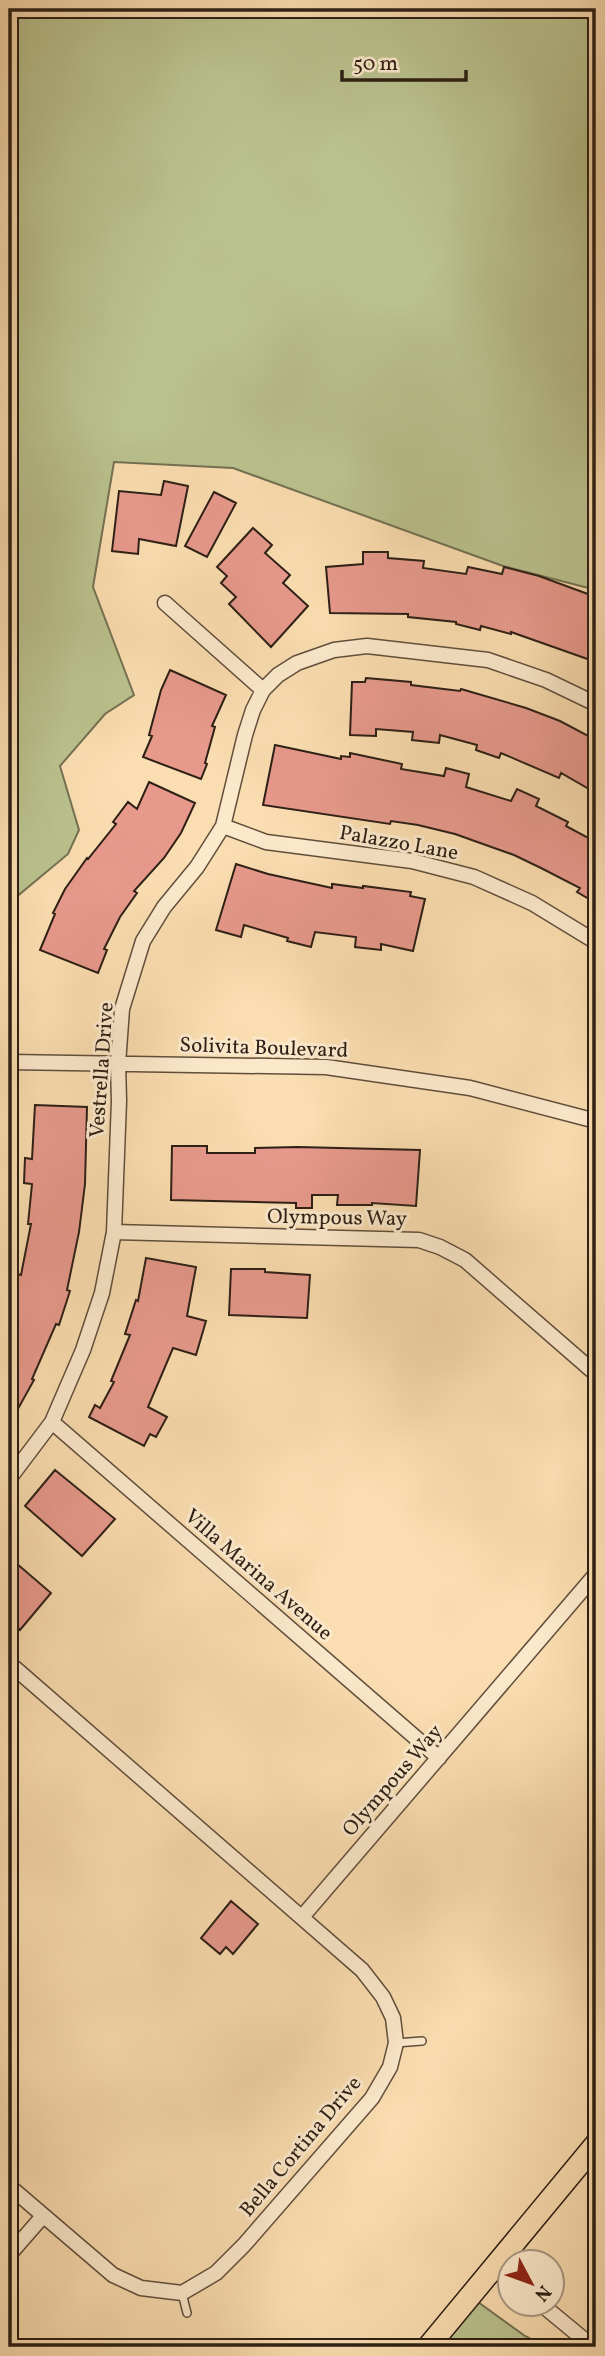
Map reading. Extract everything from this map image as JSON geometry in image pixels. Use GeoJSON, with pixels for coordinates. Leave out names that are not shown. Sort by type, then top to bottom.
{"type":"FeatureCollection","features":[{"type":"Feature","properties":{"kind":"main road"},"geometry":{"type":"LineString","coordinates":[[520,2248],[596,2144]]}},
{"type":"Feature","properties":{"kind":"main road"},"geometry":{"type":"LineString","coordinates":[[428,2347],[496,2278]]}},
{"type":"Feature","properties":{"kind":"street"},"geometry":{"type":"LineString","coordinates":[[165,604],[263,690]]}},
{"type":"Feature","properties":{"kind":"street","name":"Vestrella Drive"},"geometry":{"type":"LineString","coordinates":[[9,1479],[52,1422],[83,1350],[102,1293],[114,1232],[122,1009],[143,941],[164,907],[197,867],[223,825],[245,735],[263,690],[278,675],[297,663],[334,650],[367,646],[488,660],[546,680],[596,704]]}},
{"type":"Feature","properties":{"kind":"street","name":"Palazzo Lane"},"geometry":{"type":"LineString","coordinates":[[223,825],[267,842],[411,861],[474,877],[531,903],[596,942]]}},
{"type":"Feature","properties":{"kind":"street","name":"Solivita Boulevard"},"geometry":{"type":"LineString","coordinates":[[9,1062],[326,1067],[470,1088],[596,1121]]}},
{"type":"Feature","properties":{"kind":"street","name":"Olympous Way"},"geometry":{"type":"LineString","coordinates":[[114,1232],[419,1240],[465,1260],[596,1374]]}},
{"type":"Feature","properties":{"kind":"street","name":"Villa Marina Avenue"},"geometry":{"type":"LineString","coordinates":[[52,1422],[439,1758]]}},
{"type":"Feature","properties":{"kind":"street","name":"Olympous Way"},"geometry":{"type":"LineString","coordinates":[[302,1917],[596,1574]]}},
{"type":"Feature","properties":{"kind":"street"},"geometry":{"type":"LineString","coordinates":[[9,1663],[362,1970],[383,1997],[393,2018],[396,2043]]}},
{"type":"Feature","properties":{"kind":"street","name":"Bella Cortina Drive"},"geometry":{"type":"LineString","coordinates":[[182,2293],[216,2273],[244,2245],[372,2098],[390,2067],[396,2043]]}},
{"type":"Feature","properties":{"kind":"street"},"geometry":{"type":"LineString","coordinates":[[9,2186],[113,2274],[141,2288],[182,2293]]}},
{"type":"Feature","properties":{"kind":"street"},"geometry":{"type":"LineString","coordinates":[[9,2255],[43,2216]]}},
{"type":"Feature","properties":{"kind":"street"},"geometry":{"type":"LineString","coordinates":[[558,2318],[593,2347]]}},
{"type":"Feature","properties":{"kind":"lane"},"geometry":{"type":"LineString","coordinates":[[396,2043],[422,2040]]}},
{"type":"Feature","properties":{"kind":"lane"},"geometry":{"type":"LineString","coordinates":[[182,2293],[187,2313]]}},
{"type":"Feature","properties":{"kind":"green space"},"geometry":{"type":"Polygon","coordinates":[[[9,9],[596,9],[596,590],[503,566],[233,468],[114,462],[93,587],[134,695],[105,714],[60,766],[79,830],[68,854],[9,903],[9,9]]]}},
{"type":"Feature","properties":{"kind":"green space"},"geometry":{"type":"Polygon","coordinates":[[[478,2302],[496,2315],[496,2318],[541,2344],[538,2347],[440,2347],[478,2302]]]}},
{"type":"Feature","properties":{"kind":"building"},"geometry":{"type":"Polygon","coordinates":[[[164,481],[188,486],[176,546],[139,539],[138,554],[112,551],[119,491],[161,495],[164,481]]]}},
{"type":"Feature","properties":{"kind":"building"},"geometry":{"type":"Polygon","coordinates":[[[214,492],[236,503],[207,557],[185,546],[214,492]]]}},
{"type":"Feature","properties":{"kind":"building"},"geometry":{"type":"Polygon","coordinates":[[[253,528],[272,545],[265,553],[290,575],[283,583],[308,606],[271,647],[229,604],[236,597],[221,583],[227,576],[217,567],[253,528]]]}},
{"type":"Feature","properties":{"kind":"building"},"geometry":{"type":"Polygon","coordinates":[[[363,552],[388,552],[388,558],[424,561],[423,568],[466,574],[468,567],[502,574],[504,567],[539,576],[596,597],[596,662],[511,632],[481,626],[480,630],[456,622],[408,617],[408,614],[330,613],[326,567],[363,564],[363,552]]]}},
{"type":"Feature","properties":{"kind":"building"},"geometry":{"type":"Polygon","coordinates":[[[170,670],[226,695],[212,726],[215,727],[201,779],[143,757],[152,736],[149,735],[161,690],[170,670]]]}},
{"type":"Feature","properties":{"kind":"building"},"geometry":{"type":"Polygon","coordinates":[[[366,678],[411,682],[411,685],[460,691],[461,689],[560,721],[596,740],[596,793],[561,773],[559,778],[501,753],[499,758],[476,750],[477,745],[440,735],[439,743],[412,740],[413,732],[376,729],[376,736],[350,735],[352,682],[365,682],[366,678]]]}},
{"type":"Feature","properties":{"kind":"building"},"geometry":{"type":"Polygon","coordinates":[[[275,745],[341,759],[341,756],[350,757],[350,753],[402,764],[401,769],[444,776],[446,768],[469,774],[466,787],[511,801],[517,789],[539,799],[536,806],[568,822],[566,826],[596,842],[596,903],[577,892],[580,888],[541,868],[514,855],[455,834],[418,825],[391,821],[390,824],[263,805],[275,745]]]}},
{"type":"Feature","properties":{"kind":"building"},"geometry":{"type":"Polygon","coordinates":[[[149,782],[195,803],[181,833],[164,858],[134,891],[137,893],[120,917],[104,949],[107,950],[98,973],[40,950],[65,889],[116,824],[113,822],[128,802],[137,809],[149,782]]]}},
{"type":"Feature","properties":{"kind":"building"},"geometry":{"type":"Polygon","coordinates":[[[236,864],[332,888],[332,884],[411,892],[410,896],[425,899],[413,951],[381,944],[381,950],[355,947],[356,937],[315,932],[311,947],[244,925],[241,937],[216,930],[236,864]]]}},
{"type":"Feature","properties":{"kind":"building"},"geometry":{"type":"Polygon","coordinates":[[[35,1105],[87,1107],[85,1184],[79,1232],[67,1290],[70,1291],[59,1325],[56,1324],[32,1379],[34,1380],[9,1425],[9,1299],[17,1274],[21,1275],[31,1224],[28,1224],[32,1184],[24,1183],[25,1158],[32,1159],[35,1105]]]}},
{"type":"Feature","properties":{"kind":"building"},"geometry":{"type":"Polygon","coordinates":[[[172,1146],[207,1146],[207,1153],[255,1153],[255,1148],[298,1147],[420,1150],[416,1206],[372,1203],[337,1205],[338,1195],[312,1195],[312,1208],[296,1208],[296,1203],[171,1200],[172,1146]]]}},
{"type":"Feature","properties":{"kind":"building"},"geometry":{"type":"Polygon","coordinates":[[[146,1258],[196,1267],[187,1316],[206,1321],[196,1355],[173,1348],[148,1407],[167,1417],[156,1437],[150,1434],[144,1446],[89,1417],[95,1405],[100,1408],[114,1382],[111,1381],[130,1335],[125,1334],[136,1300],[138,1301],[146,1258]]]}},
{"type":"Feature","properties":{"kind":"building"},"geometry":{"type":"Polygon","coordinates":[[[231,1269],[265,1269],[265,1272],[310,1275],[307,1318],[229,1315],[231,1269]]]}},
{"type":"Feature","properties":{"kind":"building"},"geometry":{"type":"Polygon","coordinates":[[[55,1470],[115,1519],[82,1556],[25,1506],[55,1470]]]}},
{"type":"Feature","properties":{"kind":"building"},"geometry":{"type":"Polygon","coordinates":[[[9,1557],[51,1593],[20,1630],[9,1620],[9,1557]]]}},
{"type":"Feature","properties":{"kind":"building"},"geometry":{"type":"Polygon","coordinates":[[[231,1901],[258,1924],[233,1954],[226,1947],[220,1954],[201,1938],[231,1901]]]}}]}
